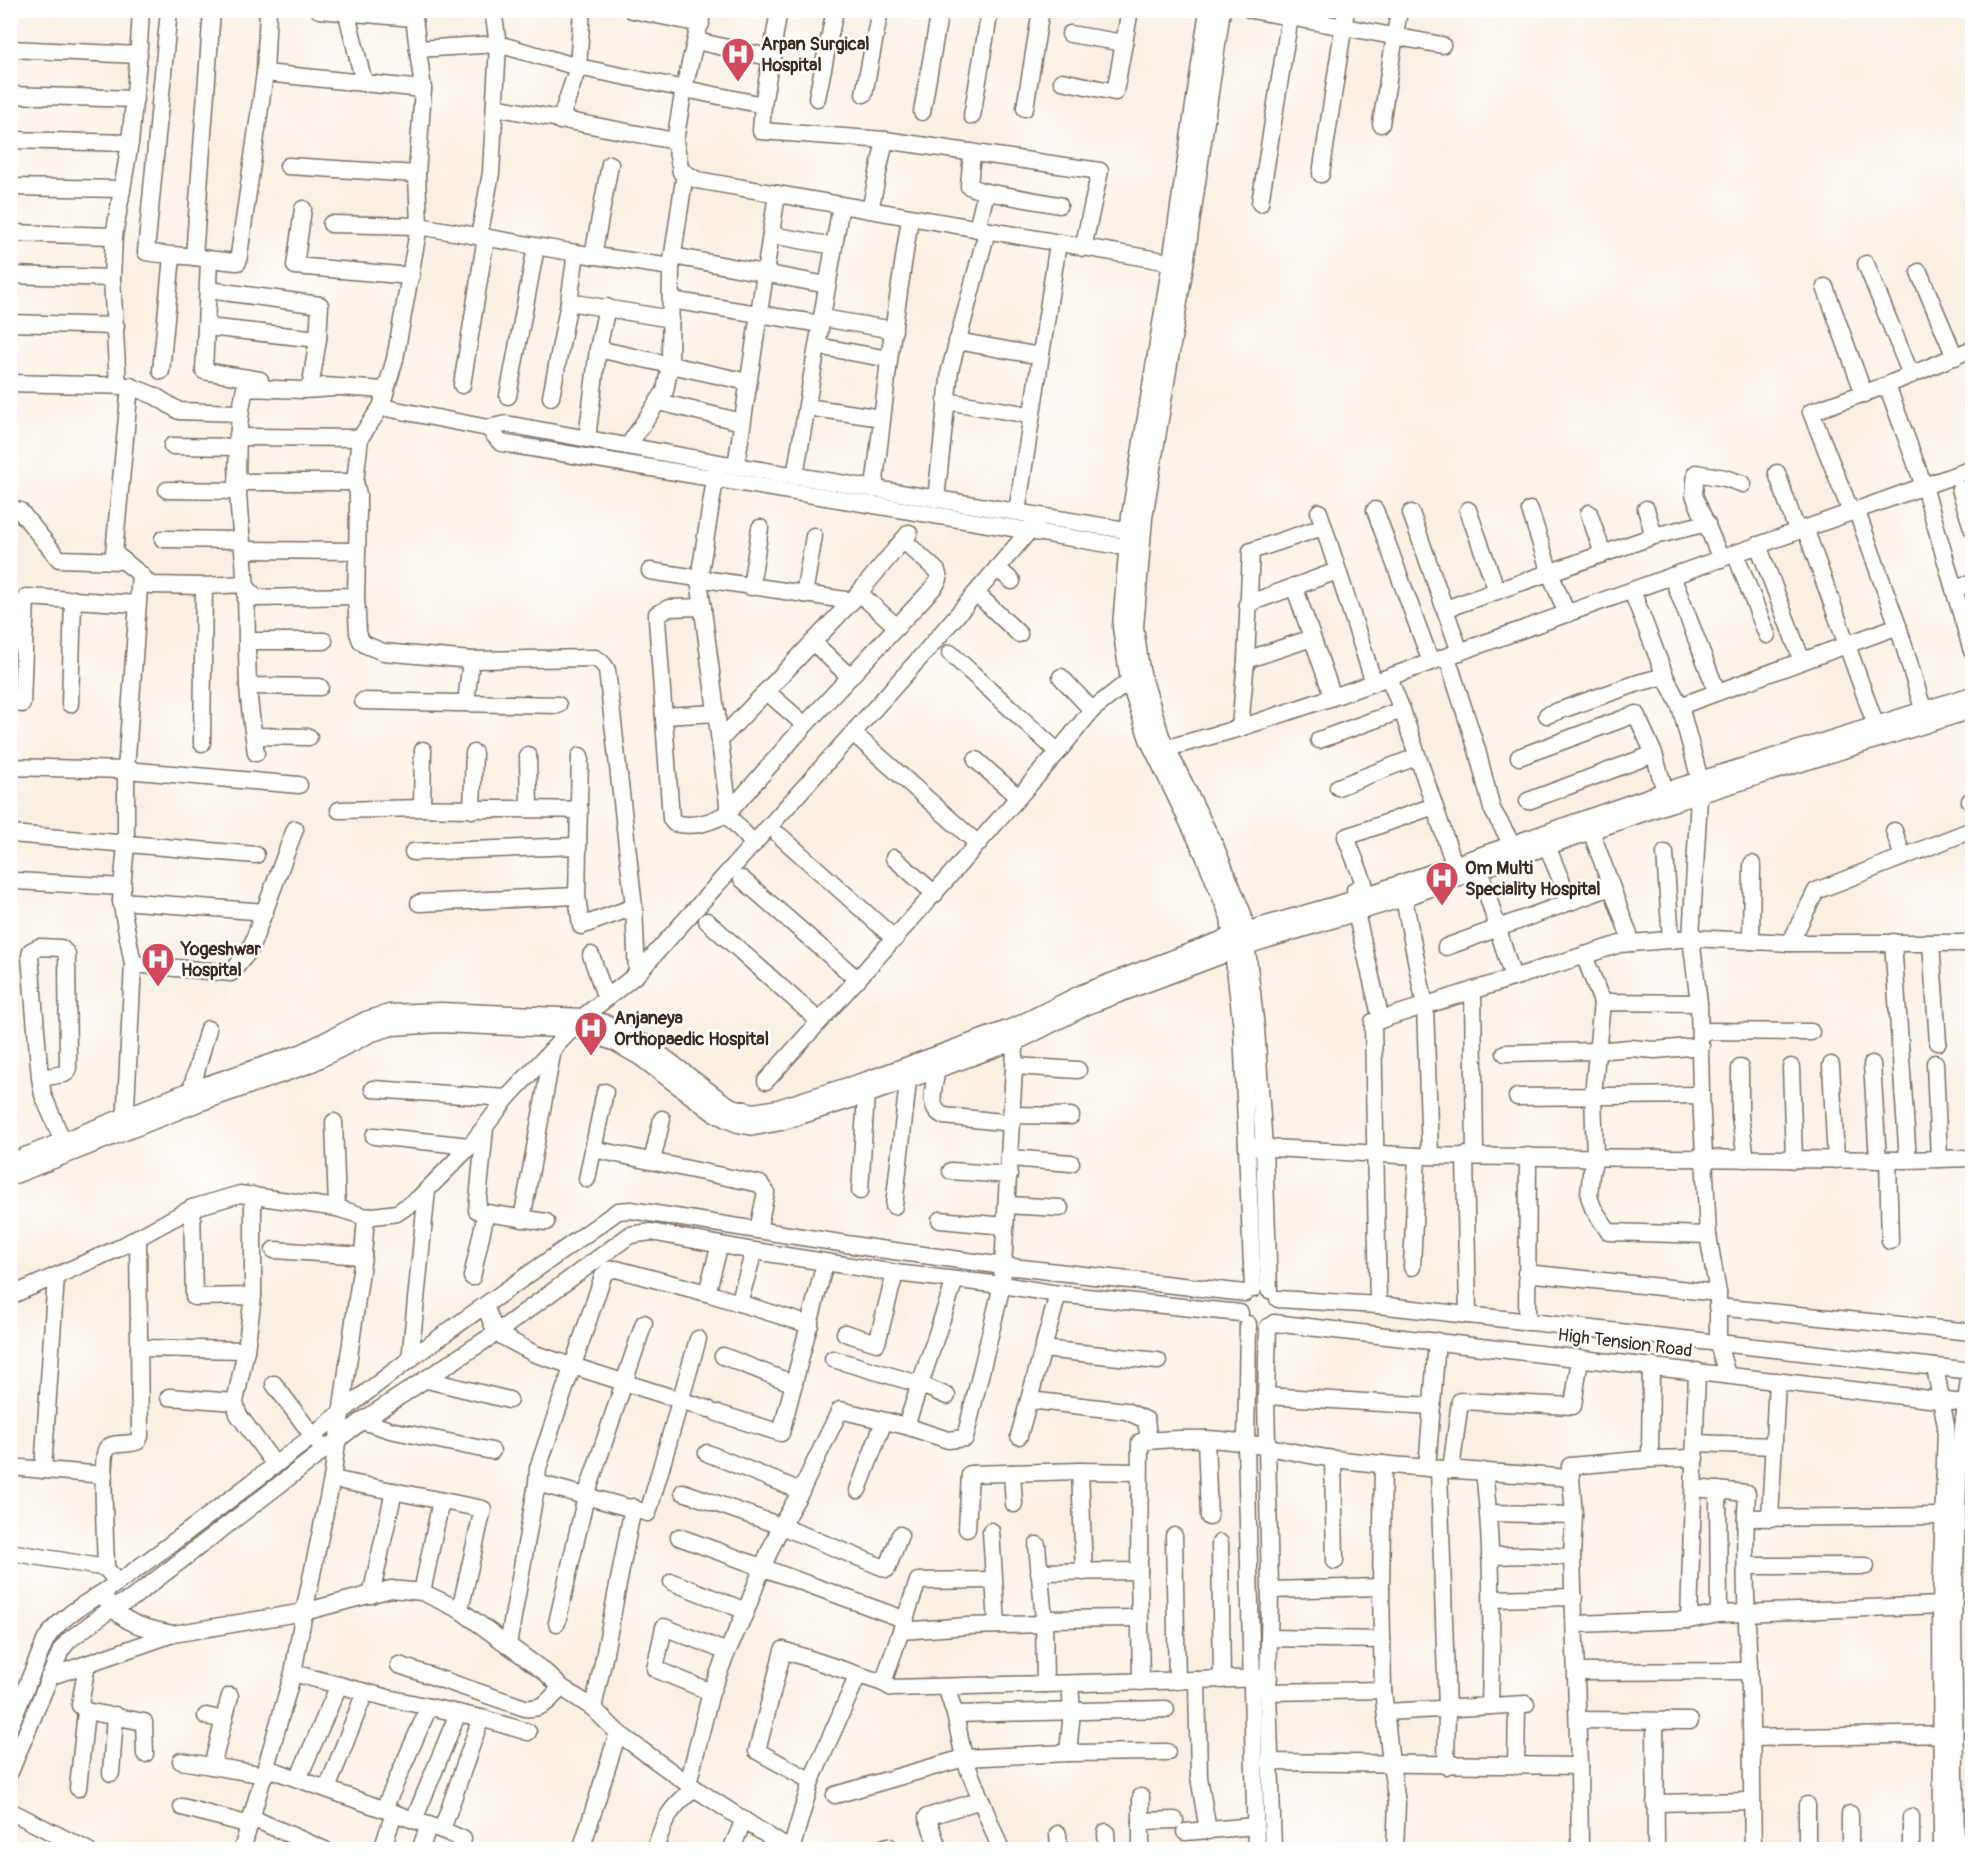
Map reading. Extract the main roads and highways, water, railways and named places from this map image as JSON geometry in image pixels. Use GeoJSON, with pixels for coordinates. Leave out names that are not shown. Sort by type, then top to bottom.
{"type":"FeatureCollection","features":[{"type":"Feature","properties":{"kind":"place","name":"Arpan Surgical Hospital"},"geometry":{"type":"Point","coordinates":[738,83]}},
{"type":"Feature","properties":{"kind":"place","name":"Om Multi Speciality Hospital"},"geometry":{"type":"Point","coordinates":[1442,907]}},
{"type":"Feature","properties":{"kind":"place","name":"Yogeshwar Hospital"},"geometry":{"type":"Point","coordinates":[158,988]}},
{"type":"Feature","properties":{"kind":"place","name":"Anjaneya Orthopaedic Hospital"},"geometry":{"type":"Point","coordinates":[591,1057]}}]}
